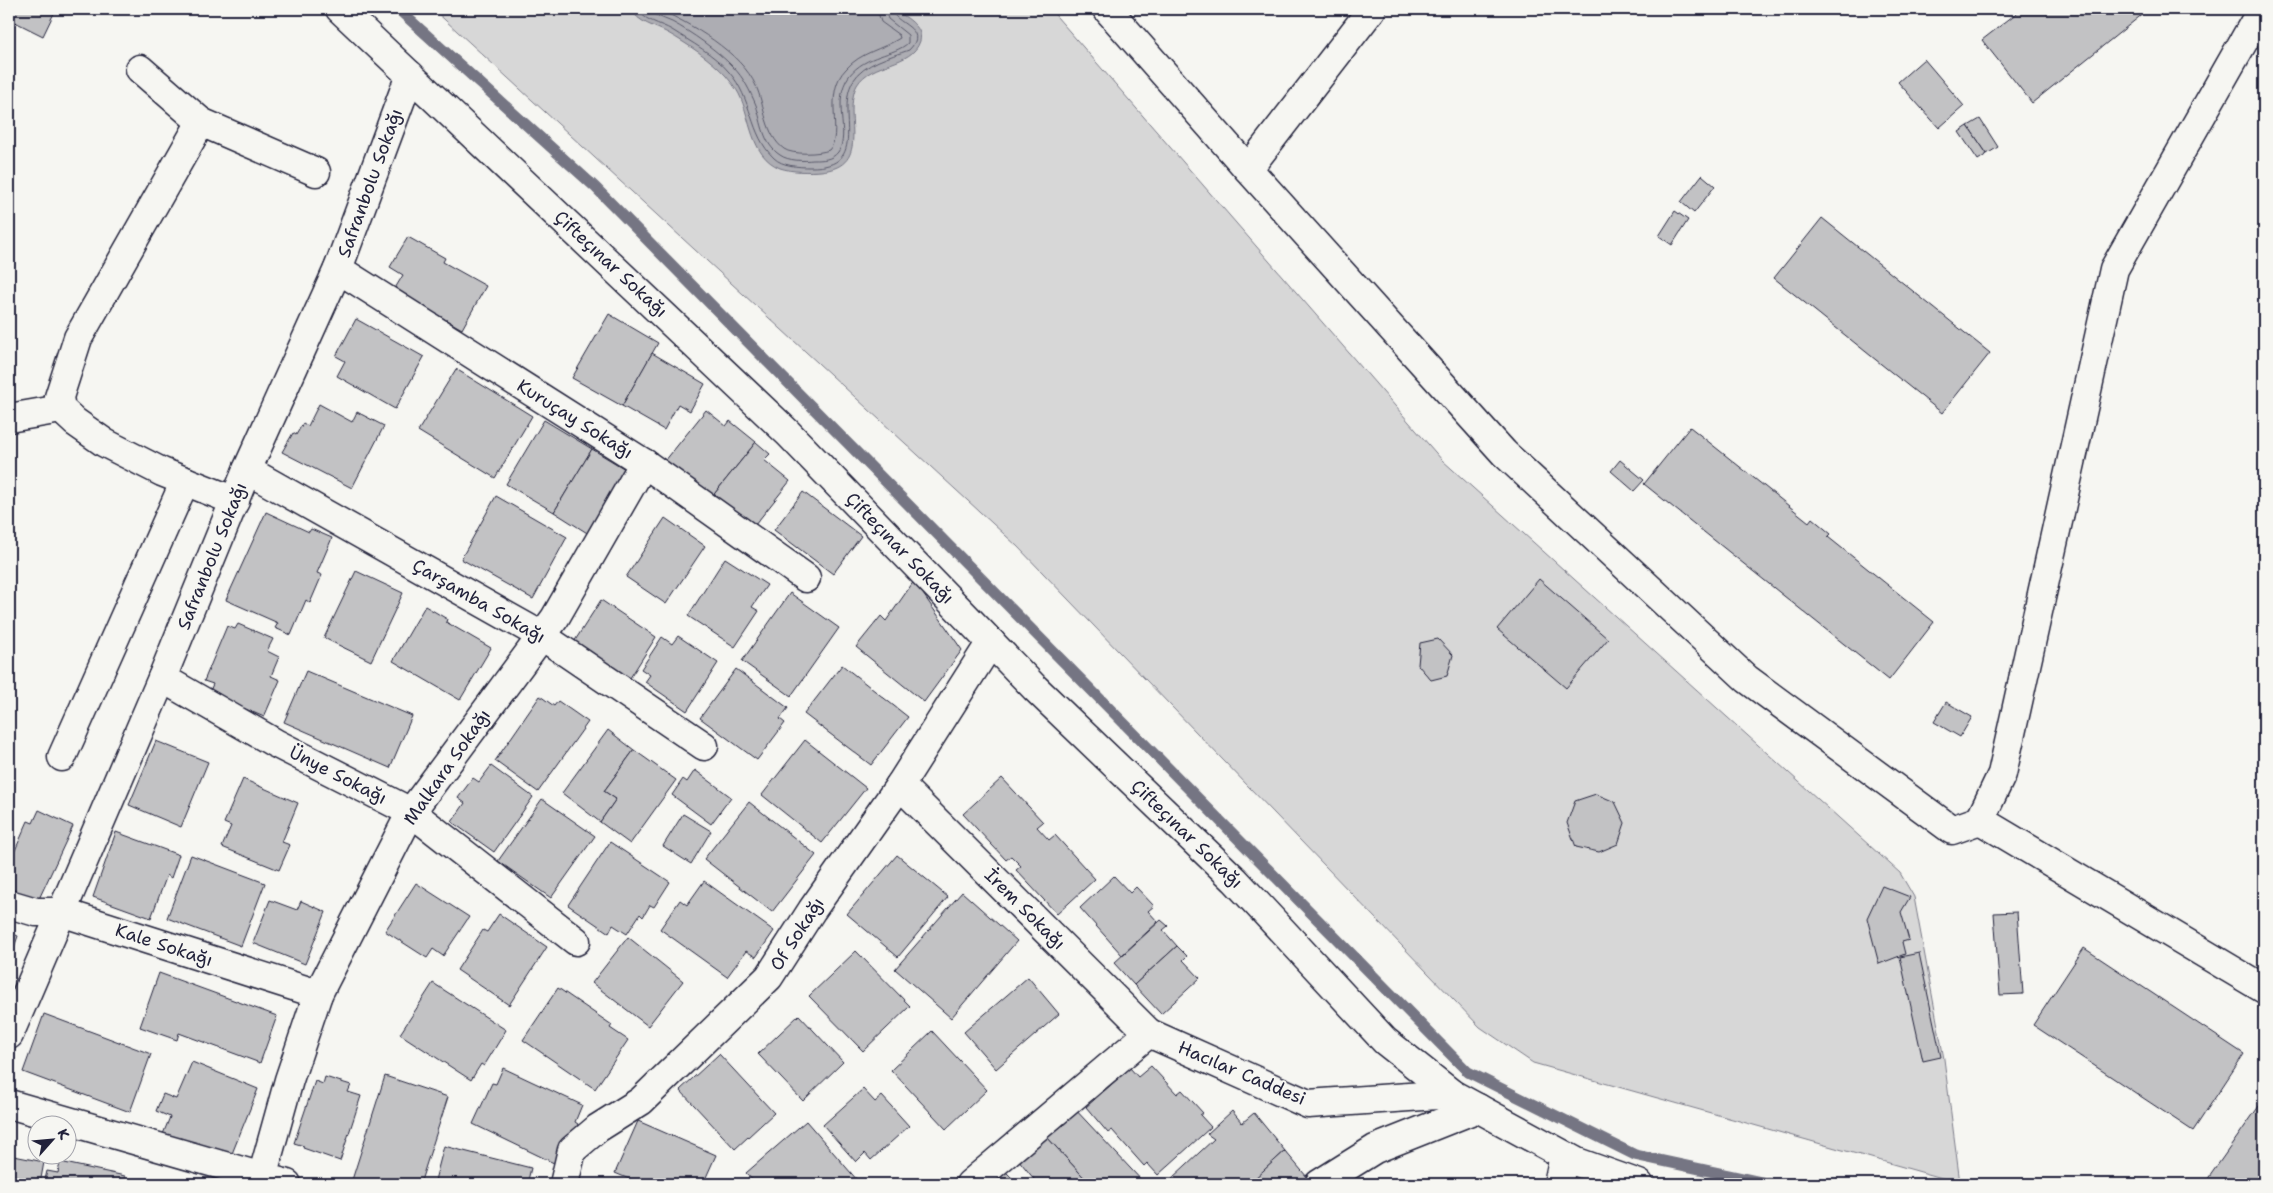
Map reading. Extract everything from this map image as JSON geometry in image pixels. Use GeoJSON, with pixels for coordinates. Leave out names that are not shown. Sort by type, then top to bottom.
{"type":"FeatureCollection","features":[{"type":"Feature","properties":{"kind":"street","name":"Çifteçınar Sokağı"},"geometry":{"type":"LineString","coordinates":[[340,9],[788,432],[1035,688],[1235,880],[1385,1041],[1452,1094]]}},
{"type":"Feature","properties":{"kind":"street"},"geometry":{"type":"LineString","coordinates":[[1106,9],[1504,453],[1747,679],[1952,830],[1980,820],[2002,774],[2114,269],[2262,9]]}},
{"type":"Feature","properties":{"kind":"street"},"geometry":{"type":"LineString","coordinates":[[1248,169],[1372,9]]}},
{"type":"Feature","properties":{"kind":"street"},"geometry":{"type":"LineString","coordinates":[[140,69],[201,122],[316,172]]}},
{"type":"Feature","properties":{"kind":"street","name":"Safranbolu Sokağı"},"geometry":{"type":"LineString","coordinates":[[9,1035],[162,678],[247,470],[338,269],[410,75]]}},
{"type":"Feature","properties":{"kind":"street"},"geometry":{"type":"LineString","coordinates":[[201,122],[78,338],[58,397],[61,409],[75,422],[105,443],[162,472],[234,501]]}},
{"type":"Feature","properties":{"kind":"street","name":"Kuruçay Sokağı"},"geometry":{"type":"LineString","coordinates":[[338,269],[644,463],[806,578]]}},
{"type":"Feature","properties":{"kind":"street"},"geometry":{"type":"LineString","coordinates":[[9,418],[61,409]]}},
{"type":"Feature","properties":{"kind":"street","name":"Malkara Sokağı"},"geometry":{"type":"LineString","coordinates":[[274,1181],[289,1080],[318,994],[411,812],[555,618],[644,463]]}},
{"type":"Feature","properties":{"kind":"street","name":"Çarşamba Sokağı"},"geometry":{"type":"LineString","coordinates":[[247,470],[542,636],[704,746]]}},
{"type":"Feature","properties":{"kind":"street"},"geometry":{"type":"LineString","coordinates":[[62,757],[185,481]]}},
{"type":"Feature","properties":{"kind":"street","name":"Of Sokağı"},"geometry":{"type":"LineString","coordinates":[[564,1184],[572,1150],[598,1128],[641,1100],[769,977],[812,910],[900,785],[991,642]]}},
{"type":"Feature","properties":{"kind":"street","name":"Ünye Sokağı"},"geometry":{"type":"LineString","coordinates":[[162,678],[275,743],[411,812],[576,941]]}},
{"type":"Feature","properties":{"kind":"street","name":"İrem Sokağı"},"geometry":{"type":"LineString","coordinates":[[900,785],[1149,1033]]}},
{"type":"Feature","properties":{"kind":"street"},"geometry":{"type":"LineString","coordinates":[[1980,820],[2264,989]]}},
{"type":"Feature","properties":{"kind":"street","name":"Kale Sokağı"},"geometry":{"type":"LineString","coordinates":[[9,904],[36,912],[61,912],[318,994]]}},
{"type":"Feature","properties":{"kind":"street"},"geometry":{"type":"LineString","coordinates":[[970,1184],[1149,1033]]}},
{"type":"Feature","properties":{"kind":"street","name":"Hacılar Caddesi"},"geometry":{"type":"LineString","coordinates":[[1149,1033],[1308,1104],[1452,1094]]}},
{"type":"Feature","properties":{"kind":"street"},"geometry":{"type":"LineString","coordinates":[[1452,1094],[1564,1156],[1639,1184]]}},
{"type":"Feature","properties":{"kind":"street"},"geometry":{"type":"LineString","coordinates":[[9,1104],[274,1181]]}},
{"type":"Feature","properties":{"kind":"street"},"geometry":{"type":"LineString","coordinates":[[1319,1184],[1376,1149],[1478,1108]]}},
{"type":"Feature","properties":{"kind":"street"},"geometry":{"type":"LineString","coordinates":[[1558,1184],[1564,1156]]}},
{"type":"Feature","properties":{"kind":"shaded area"},"geometry":{"type":"Polygon","coordinates":[[[433,9],[1050,9],[1442,460],[1900,873],[1914,897],[1944,1059],[1960,1183],[1533,1063],[1480,1027],[1017,546],[433,9]]]}},
{"type":"Feature","properties":{"kind":"water"},"geometry":{"type":"Polygon","coordinates":[[[631,9],[893,9],[916,26],[919,31],[920,41],[916,49],[909,55],[863,77],[857,85],[853,97],[852,110],[853,137],[847,160],[837,167],[821,171],[795,171],[780,168],[763,155],[753,136],[739,94],[720,70],[683,42],[642,21],[631,9]]]}},
{"type":"Feature","properties":{"kind":"building"},"geometry":{"type":"Polygon","coordinates":[[[9,9],[56,9],[43,36],[9,19],[9,9]]]}},
{"type":"Feature","properties":{"kind":"building"},"geometry":{"type":"Polygon","coordinates":[[[2022,9],[2149,9],[2032,103],[1982,40],[2022,9]]]}},
{"type":"Feature","properties":{"kind":"building"},"geometry":{"type":"Polygon","coordinates":[[[1924,59],[1964,106],[1939,128],[1898,82],[1924,59]]]}},
{"type":"Feature","properties":{"kind":"building"},"geometry":{"type":"Polygon","coordinates":[[[1980,119],[1998,147],[1987,154],[1968,126],[1980,119]]]}},
{"type":"Feature","properties":{"kind":"building"},"geometry":{"type":"Polygon","coordinates":[[[1968,126],[1987,154],[1978,160],[1959,132],[1968,126]]]}},
{"type":"Feature","properties":{"kind":"building"},"geometry":{"type":"Polygon","coordinates":[[[1702,175],[1715,186],[1694,213],[1681,202],[1702,175]]]}},
{"type":"Feature","properties":{"kind":"building"},"geometry":{"type":"Polygon","coordinates":[[[1675,211],[1688,220],[1672,245],[1659,236],[1675,211]]]}},
{"type":"Feature","properties":{"kind":"building"},"geometry":{"type":"Polygon","coordinates":[[[1822,218],[1990,353],[1942,413],[1774,278],[1822,218]]]}},
{"type":"Feature","properties":{"kind":"building"},"geometry":{"type":"Polygon","coordinates":[[[408,237],[445,258],[443,262],[486,286],[462,329],[394,290],[403,275],[390,267],[408,237]]]}},
{"type":"Feature","properties":{"kind":"building"},"geometry":{"type":"Polygon","coordinates":[[[609,314],[658,343],[622,406],[572,378],[609,314]]]}},
{"type":"Feature","properties":{"kind":"building"},"geometry":{"type":"Polygon","coordinates":[[[356,319],[424,357],[395,409],[337,376],[345,361],[336,356],[356,319]]]}},
{"type":"Feature","properties":{"kind":"building"},"geometry":{"type":"Polygon","coordinates":[[[652,353],[705,384],[690,411],[678,404],[664,430],[622,406],[652,353]]]}},
{"type":"Feature","properties":{"kind":"building"},"geometry":{"type":"Polygon","coordinates":[[[456,369],[532,416],[495,478],[418,431],[456,369]]]}},
{"type":"Feature","properties":{"kind":"building"},"geometry":{"type":"Polygon","coordinates":[[[319,404],[352,422],[357,412],[384,426],[352,488],[282,452],[293,433],[296,435],[303,423],[308,426],[319,404]]]}},
{"type":"Feature","properties":{"kind":"building"},"geometry":{"type":"Polygon","coordinates":[[[706,410],[726,426],[730,421],[756,442],[711,498],[665,461],[706,410]]]}},
{"type":"Feature","properties":{"kind":"building"},"geometry":{"type":"Polygon","coordinates":[[[544,420],[592,449],[554,512],[506,484],[544,420]]]}},
{"type":"Feature","properties":{"kind":"building"},"geometry":{"type":"Polygon","coordinates":[[[1690,427],[1809,522],[1812,518],[1831,534],[1828,537],[1934,622],[1889,680],[1644,484],[1690,427]]]}},
{"type":"Feature","properties":{"kind":"building"},"geometry":{"type":"Polygon","coordinates":[[[756,442],[770,454],[764,460],[790,481],[751,530],[711,498],[756,442]]]}},
{"type":"Feature","properties":{"kind":"building"},"geometry":{"type":"Polygon","coordinates":[[[592,449],[630,472],[592,536],[554,512],[592,449]]]}},
{"type":"Feature","properties":{"kind":"building"},"geometry":{"type":"Polygon","coordinates":[[[1620,460],[1644,480],[1634,491],[1611,471],[1620,460]]]}},
{"type":"Feature","properties":{"kind":"building"},"geometry":{"type":"Polygon","coordinates":[[[803,492],[861,536],[833,574],[774,530],[803,492]]]}},
{"type":"Feature","properties":{"kind":"building"},"geometry":{"type":"Polygon","coordinates":[[[496,496],[567,537],[533,599],[461,559],[496,496]]]}},
{"type":"Feature","properties":{"kind":"building"},"geometry":{"type":"Polygon","coordinates":[[[266,512],[309,532],[311,529],[332,538],[317,573],[322,575],[310,603],[306,600],[291,635],[275,628],[278,623],[226,600],[266,512]]]}},
{"type":"Feature","properties":{"kind":"building"},"geometry":{"type":"Polygon","coordinates":[[[665,518],[705,546],[666,604],[626,577],[665,518]]]}},
{"type":"Feature","properties":{"kind":"building"},"geometry":{"type":"Polygon","coordinates":[[[725,558],[767,585],[752,607],[759,611],[735,647],[688,616],[725,558]]]}},
{"type":"Feature","properties":{"kind":"building"},"geometry":{"type":"Polygon","coordinates":[[[356,571],[403,593],[371,661],[324,638],[356,571]]]}},
{"type":"Feature","properties":{"kind":"building"},"geometry":{"type":"Polygon","coordinates":[[[1539,579],[1608,639],[1566,688],[1497,629],[1539,579]]]}},
{"type":"Feature","properties":{"kind":"building"},"geometry":{"type":"Polygon","coordinates":[[[914,581],[962,650],[924,702],[856,647],[881,616],[886,621],[914,581]]]}},
{"type":"Feature","properties":{"kind":"building"},"geometry":{"type":"Polygon","coordinates":[[[790,593],[839,628],[791,696],[742,661],[790,593]]]}},
{"type":"Feature","properties":{"kind":"building"},"geometry":{"type":"Polygon","coordinates":[[[601,600],[656,637],[630,678],[574,642],[601,600]]]}},
{"type":"Feature","properties":{"kind":"building"},"geometry":{"type":"Polygon","coordinates":[[[425,606],[447,619],[446,622],[491,648],[460,700],[393,661],[425,606]]]}},
{"type":"Feature","properties":{"kind":"building"},"geometry":{"type":"Polygon","coordinates":[[[238,624],[273,639],[267,651],[279,657],[271,676],[280,680],[264,717],[209,693],[213,684],[204,681],[227,626],[235,629],[238,624]]]}},
{"type":"Feature","properties":{"kind":"building"},"geometry":{"type":"Polygon","coordinates":[[[678,636],[718,663],[687,711],[645,682],[650,675],[641,669],[662,637],[672,644],[678,636]]]}},
{"type":"Feature","properties":{"kind":"building"},"geometry":{"type":"Polygon","coordinates":[[[1438,639],[1453,655],[1447,676],[1431,680],[1418,665],[1420,643],[1438,639]]]}},
{"type":"Feature","properties":{"kind":"building"},"geometry":{"type":"Polygon","coordinates":[[[842,665],[908,717],[871,765],[804,714],[842,665]]]}},
{"type":"Feature","properties":{"kind":"building"},"geometry":{"type":"Polygon","coordinates":[[[736,669],[788,708],[780,719],[785,723],[757,760],[700,718],[736,669]]]}},
{"type":"Feature","properties":{"kind":"building"},"geometry":{"type":"Polygon","coordinates":[[[306,671],[412,716],[390,768],[284,722],[306,671]]]}},
{"type":"Feature","properties":{"kind":"building"},"geometry":{"type":"Polygon","coordinates":[[[540,696],[554,706],[558,701],[588,722],[538,792],[495,761],[540,696]]]}},
{"type":"Feature","properties":{"kind":"building"},"geometry":{"type":"Polygon","coordinates":[[[1946,702],[1972,717],[1960,737],[1934,722],[1946,702]]]}},
{"type":"Feature","properties":{"kind":"building"},"geometry":{"type":"Polygon","coordinates":[[[608,730],[634,750],[604,791],[616,799],[600,822],[562,793],[608,730]]]}},
{"type":"Feature","properties":{"kind":"building"},"geometry":{"type":"Polygon","coordinates":[[[805,740],[866,788],[822,843],[762,795],[805,740]]]}},
{"type":"Feature","properties":{"kind":"building"},"geometry":{"type":"Polygon","coordinates":[[[156,741],[208,762],[181,827],[129,805],[156,741]]]}},
{"type":"Feature","properties":{"kind":"building"},"geometry":{"type":"Polygon","coordinates":[[[634,750],[676,780],[630,844],[600,822],[616,799],[604,791],[634,750]]]}},
{"type":"Feature","properties":{"kind":"building"},"geometry":{"type":"Polygon","coordinates":[[[491,766],[533,797],[494,852],[452,822],[465,803],[458,798],[473,778],[479,782],[491,766]]]}},
{"type":"Feature","properties":{"kind":"building"},"geometry":{"type":"Polygon","coordinates":[[[695,770],[731,797],[711,824],[672,795],[683,779],[687,782],[695,770]]]}},
{"type":"Feature","properties":{"kind":"building"},"geometry":{"type":"Polygon","coordinates":[[[1002,778],[1043,822],[1037,827],[1049,840],[1055,835],[1095,879],[1057,914],[1016,870],[1021,866],[1011,856],[1006,860],[963,814],[1002,778]]]}},
{"type":"Feature","properties":{"kind":"building"},"geometry":{"type":"Polygon","coordinates":[[[243,779],[298,803],[282,842],[290,845],[279,870],[222,847],[231,826],[224,823],[243,779]]]}},
{"type":"Feature","properties":{"kind":"building"},"geometry":{"type":"Polygon","coordinates":[[[1596,794],[1615,802],[1625,823],[1618,844],[1599,852],[1576,847],[1567,823],[1575,801],[1596,794]]]}},
{"type":"Feature","properties":{"kind":"building"},"geometry":{"type":"Polygon","coordinates":[[[542,799],[595,836],[551,898],[498,861],[542,799]]]}},
{"type":"Feature","properties":{"kind":"building"},"geometry":{"type":"Polygon","coordinates":[[[749,802],[816,855],[772,912],[704,859],[749,802]]]}},
{"type":"Feature","properties":{"kind":"building"},"geometry":{"type":"Polygon","coordinates":[[[39,810],[73,826],[38,901],[9,888],[9,864],[28,821],[33,823],[39,810]]]}},
{"type":"Feature","properties":{"kind":"building"},"geometry":{"type":"Polygon","coordinates":[[[683,814],[711,831],[691,864],[663,846],[683,814]]]}},
{"type":"Feature","properties":{"kind":"building"},"geometry":{"type":"Polygon","coordinates":[[[116,832],[179,855],[171,878],[167,875],[151,918],[93,897],[116,832]]]}},
{"type":"Feature","properties":{"kind":"building"},"geometry":{"type":"Polygon","coordinates":[[[610,842],[670,882],[654,907],[650,905],[643,917],[640,914],[627,934],[613,925],[609,933],[568,905],[610,842]]]}},
{"type":"Feature","properties":{"kind":"building"},"geometry":{"type":"Polygon","coordinates":[[[191,855],[265,883],[241,946],[167,918],[191,855]]]}},
{"type":"Feature","properties":{"kind":"building"},"geometry":{"type":"Polygon","coordinates":[[[897,855],[948,897],[898,957],[847,914],[897,855]]]}},
{"type":"Feature","properties":{"kind":"building"},"geometry":{"type":"Polygon","coordinates":[[[1114,876],[1130,893],[1136,887],[1154,906],[1148,911],[1158,922],[1122,955],[1080,908],[1114,876]]]}},
{"type":"Feature","properties":{"kind":"building"},"geometry":{"type":"Polygon","coordinates":[[[704,881],[774,931],[756,957],[746,951],[727,977],[660,929],[680,900],[687,905],[704,881]]]}},
{"type":"Feature","properties":{"kind":"building"},"geometry":{"type":"Polygon","coordinates":[[[416,883],[469,917],[443,956],[433,949],[427,958],[385,931],[416,883]]]}},
{"type":"Feature","properties":{"kind":"building"},"geometry":{"type":"Polygon","coordinates":[[[1882,886],[1910,897],[1901,912],[1909,940],[1902,942],[1905,954],[1879,964],[1867,918],[1882,886]]]}},
{"type":"Feature","properties":{"kind":"building"},"geometry":{"type":"Polygon","coordinates":[[[962,892],[1017,941],[951,1018],[895,969],[962,892]]]}},
{"type":"Feature","properties":{"kind":"building"},"geometry":{"type":"Polygon","coordinates":[[[270,900],[297,910],[301,901],[326,912],[305,964],[253,943],[270,900]]]}},
{"type":"Feature","properties":{"kind":"building"},"geometry":{"type":"Polygon","coordinates":[[[2017,912],[2023,994],[2000,995],[1994,913],[2017,912]]]}},
{"type":"Feature","properties":{"kind":"building"},"geometry":{"type":"Polygon","coordinates":[[[499,914],[547,947],[509,1005],[457,970],[483,930],[487,932],[499,914]]]}},
{"type":"Feature","properties":{"kind":"building"},"geometry":{"type":"Polygon","coordinates":[[[1161,920],[1168,926],[1163,930],[1177,946],[1134,985],[1114,963],[1161,920]]]}},
{"type":"Feature","properties":{"kind":"building"},"geometry":{"type":"Polygon","coordinates":[[[9,932],[18,936],[9,962],[9,932]]]}},
{"type":"Feature","properties":{"kind":"building"},"geometry":{"type":"Polygon","coordinates":[[[628,937],[683,981],[648,1026],[592,983],[628,937]]]}},
{"type":"Feature","properties":{"kind":"building"},"geometry":{"type":"Polygon","coordinates":[[[1177,946],[1187,956],[1183,960],[1200,978],[1161,1014],[1134,985],[1177,946]]]}},
{"type":"Feature","properties":{"kind":"building"},"geometry":{"type":"Polygon","coordinates":[[[2084,948],[2244,1054],[2193,1131],[2033,1025],[2084,948]]]}},
{"type":"Feature","properties":{"kind":"building"},"geometry":{"type":"Polygon","coordinates":[[[856,951],[910,1006],[863,1051],[809,996],[856,951]]]}},
{"type":"Feature","properties":{"kind":"building"},"geometry":{"type":"Polygon","coordinates":[[[1919,953],[1941,1057],[1923,1061],[1900,957],[1919,953]]]}},
{"type":"Feature","properties":{"kind":"building"},"geometry":{"type":"Polygon","coordinates":[[[159,973],[277,1016],[260,1063],[179,1033],[177,1040],[140,1027],[159,973]]]}},
{"type":"Feature","properties":{"kind":"building"},"geometry":{"type":"Polygon","coordinates":[[[1028,977],[1059,1014],[996,1069],[964,1032],[1028,977]]]}},
{"type":"Feature","properties":{"kind":"building"},"geometry":{"type":"Polygon","coordinates":[[[433,983],[506,1030],[484,1066],[481,1064],[471,1080],[400,1034],[433,983]]]}},
{"type":"Feature","properties":{"kind":"building"},"geometry":{"type":"Polygon","coordinates":[[[558,988],[612,1025],[610,1028],[628,1040],[595,1089],[523,1040],[558,988]]]}},
{"type":"Feature","properties":{"kind":"building"},"geometry":{"type":"Polygon","coordinates":[[[44,1014],[151,1054],[130,1112],[23,1072],[44,1014]]]}},
{"type":"Feature","properties":{"kind":"building"},"geometry":{"type":"Polygon","coordinates":[[[799,1015],[843,1062],[803,1101],[758,1054],[799,1015]]]}},
{"type":"Feature","properties":{"kind":"building"},"geometry":{"type":"Polygon","coordinates":[[[932,1031],[987,1090],[946,1129],[891,1070],[932,1031]]]}},
{"type":"Feature","properties":{"kind":"building"},"geometry":{"type":"Polygon","coordinates":[[[719,1054],[774,1113],[735,1149],[680,1090],[719,1054]]]}},
{"type":"Feature","properties":{"kind":"building"},"geometry":{"type":"Polygon","coordinates":[[[192,1062],[258,1089],[227,1166],[161,1139],[170,1117],[156,1111],[163,1094],[176,1099],[192,1062]]]}},
{"type":"Feature","properties":{"kind":"building"},"geometry":{"type":"Polygon","coordinates":[[[1151,1066],[1177,1094],[1182,1090],[1203,1113],[1200,1115],[1211,1127],[1158,1175],[1147,1163],[1144,1166],[1112,1130],[1108,1133],[1086,1107],[1130,1068],[1138,1077],[1151,1066]]]}},
{"type":"Feature","properties":{"kind":"building"},"geometry":{"type":"Polygon","coordinates":[[[503,1068],[582,1105],[575,1122],[578,1124],[558,1165],[473,1124],[492,1083],[496,1084],[503,1068]]]}},
{"type":"Feature","properties":{"kind":"building"},"geometry":{"type":"Polygon","coordinates":[[[385,1076],[448,1097],[420,1184],[364,1184],[352,1180],[385,1076]]]}},
{"type":"Feature","properties":{"kind":"building"},"geometry":{"type":"Polygon","coordinates":[[[325,1077],[351,1085],[348,1092],[361,1096],[340,1161],[294,1143],[315,1081],[323,1084],[325,1077]]]}},
{"type":"Feature","properties":{"kind":"building"},"geometry":{"type":"Polygon","coordinates":[[[863,1089],[875,1102],[882,1096],[909,1126],[871,1160],[865,1153],[856,1162],[823,1125],[863,1089]]]}},
{"type":"Feature","properties":{"kind":"building"},"geometry":{"type":"Polygon","coordinates":[[[2264,1099],[2264,1184],[2213,1184],[2207,1180],[2264,1099]]]}},
{"type":"Feature","properties":{"kind":"building"},"geometry":{"type":"Polygon","coordinates":[[[1073,1107],[1145,1184],[1090,1184],[1045,1135],[1073,1107]]]}},
{"type":"Feature","properties":{"kind":"building"},"geometry":{"type":"Polygon","coordinates":[[[1232,1111],[1242,1123],[1254,1113],[1285,1151],[1249,1184],[1177,1184],[1172,1178],[1214,1139],[1207,1134],[1232,1111]]]}},
{"type":"Feature","properties":{"kind":"building"},"geometry":{"type":"Polygon","coordinates":[[[638,1121],[716,1155],[703,1184],[641,1184],[615,1173],[638,1121]]]}},
{"type":"Feature","properties":{"kind":"building"},"geometry":{"type":"Polygon","coordinates":[[[806,1121],[858,1181],[854,1184],[756,1184],[746,1173],[806,1121]]]}},
{"type":"Feature","properties":{"kind":"building"},"geometry":{"type":"Polygon","coordinates":[[[1045,1135],[1090,1184],[1038,1184],[1018,1159],[1045,1135]]]}},
{"type":"Feature","properties":{"kind":"building"},"geometry":{"type":"Polygon","coordinates":[[[444,1146],[531,1168],[527,1184],[434,1184],[444,1146]]]}},
{"type":"Feature","properties":{"kind":"building"},"geometry":{"type":"Polygon","coordinates":[[[1285,1151],[1307,1177],[1296,1184],[1257,1184],[1253,1180],[1285,1151]]]}},
{"type":"Feature","properties":{"kind":"building"},"geometry":{"type":"Polygon","coordinates":[[[9,1155],[28,1159],[28,1166],[43,1166],[40,1184],[9,1184],[9,1155]]]}},
{"type":"Feature","properties":{"kind":"building"},"geometry":{"type":"Polygon","coordinates":[[[59,1166],[78,1166],[125,1176],[124,1184],[44,1184],[47,1171],[58,1173],[59,1166]]]}},
{"type":"Feature","properties":{"kind":"building"},"geometry":{"type":"Polygon","coordinates":[[[1005,1171],[1018,1184],[991,1184],[1005,1171]]]}},
{"type":"Feature","properties":{"kind":"waterway"},"geometry":{"type":"LineString","coordinates":[[398,9],[595,187],[1468,1072],[1635,1155],[1770,1184]]}}]}
